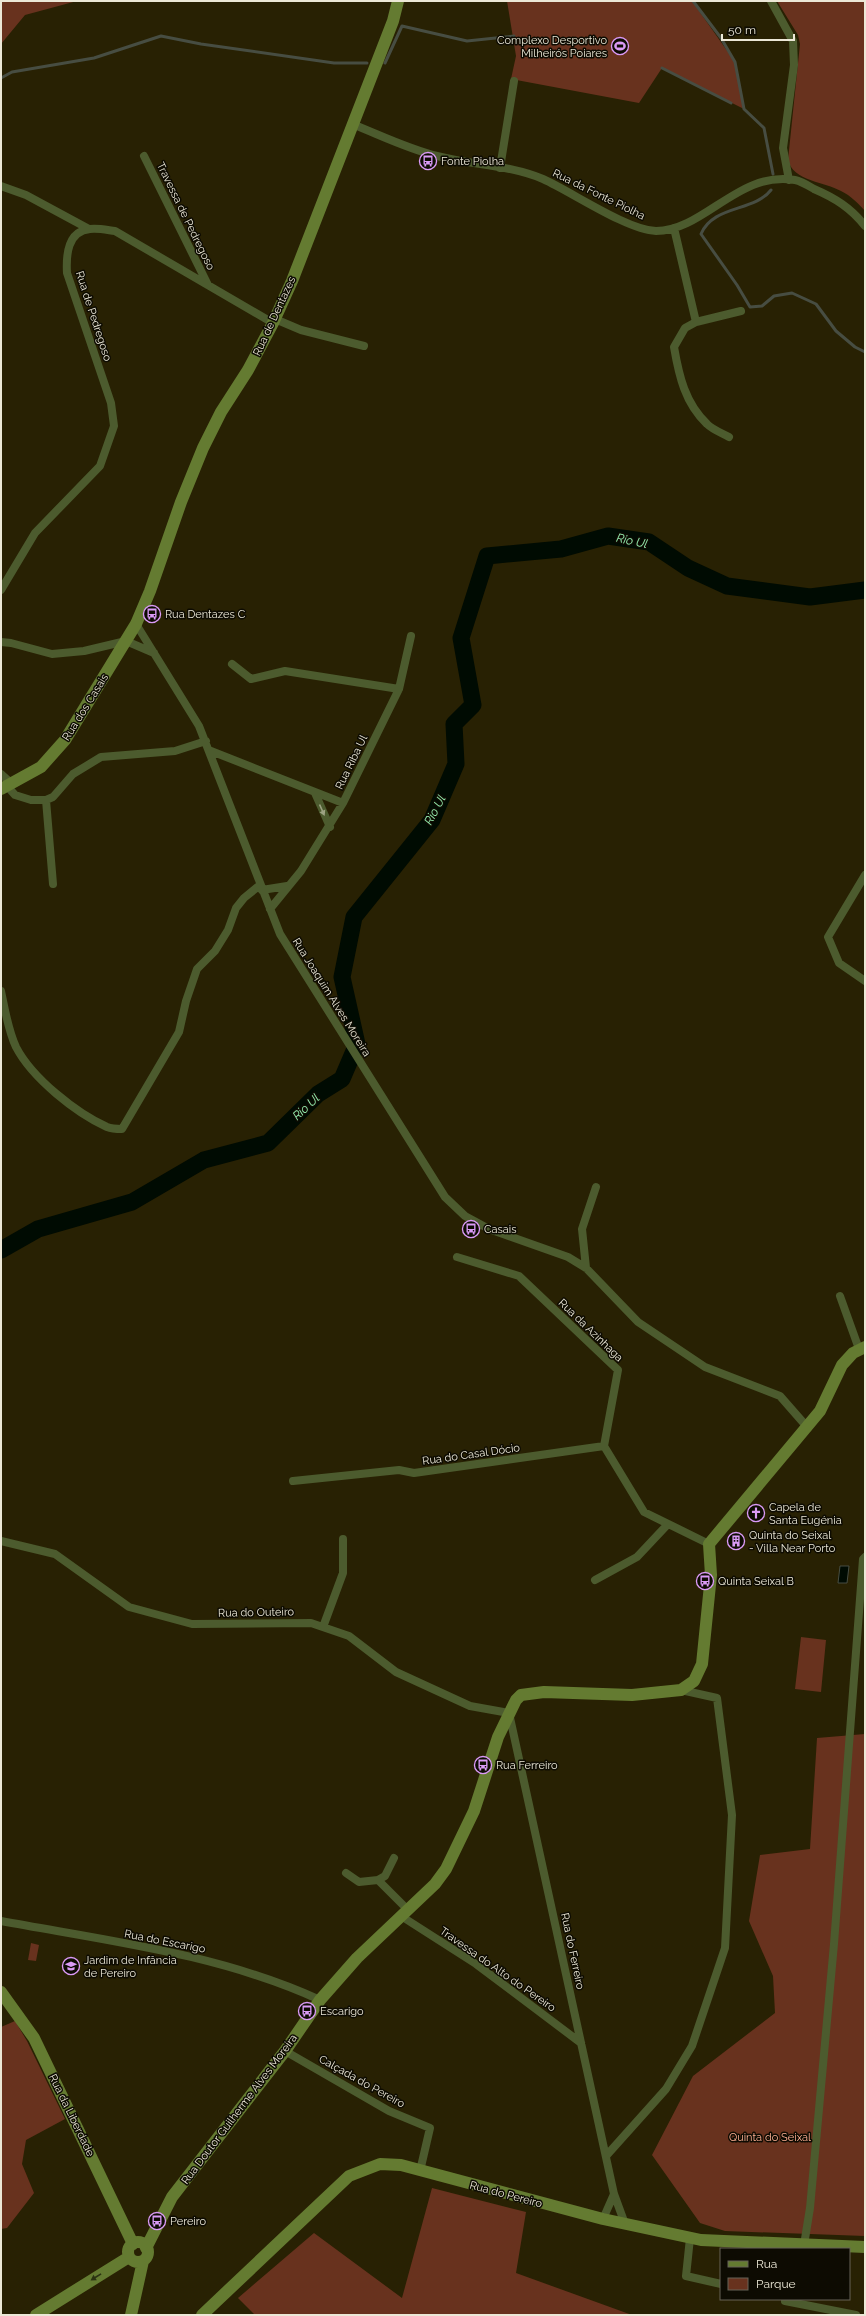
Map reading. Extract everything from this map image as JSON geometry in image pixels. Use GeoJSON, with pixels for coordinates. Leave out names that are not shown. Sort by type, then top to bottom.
{"type":"FeatureCollection","features":[{"type":"Feature","properties":{"kind":"street","name":"Rua de Dentazes"},"geometry":{"type":"LineString","coordinates":[[136,624],[203,448],[221,412],[248,370],[274,321],[393,20],[398,1]]}},
{"type":"Feature","properties":{"kind":"street"},"geometry":{"type":"LineString","coordinates":[[771,1],[793,41],[794,65],[783,148],[789,180]]}},
{"type":"Feature","properties":{"kind":"street"},"geometry":{"type":"LineString","coordinates":[[500,168],[514,81]]}},
{"type":"Feature","properties":{"kind":"street","name":"Rua da Fonte Piolha"},"geometry":{"type":"LineString","coordinates":[[352,124],[435,156],[500,168],[543,179],[640,228],[655,231],[674,228],[684,224],[732,194],[757,184],[789,180],[796,180],[845,205],[865,226]]}},
{"type":"Feature","properties":{"kind":"street","name":"Travessa de Pedregoso"},"geometry":{"type":"LineString","coordinates":[[144,156],[208,285]]}},
{"type":"Feature","properties":{"kind":"street"},"geometry":{"type":"LineString","coordinates":[[1,186],[26,195],[89,228],[115,231],[274,321],[301,330],[364,346]]}},
{"type":"Feature","properties":{"kind":"street","name":"Rua de Pedregoso"},"geometry":{"type":"LineString","coordinates":[[1,590],[35,533],[100,466],[114,426],[111,403],[67,273],[66,253],[73,237],[89,228]]}},
{"type":"Feature","properties":{"kind":"street"},"geometry":{"type":"LineString","coordinates":[[674,228],[696,322]]}},
{"type":"Feature","properties":{"kind":"street"},"geometry":{"type":"LineString","coordinates":[[729,436],[708,425],[686,398],[679,375],[674,347],[685,328],[696,322],[741,311]]}},
{"type":"Feature","properties":{"kind":"street","name":"Rua dos Casais"},"geometry":{"type":"LineString","coordinates":[[6,786],[41,767],[65,740],[136,624]]}},
{"type":"Feature","properties":{"kind":"street","name":"Rua Joaquim Alves Moreira"},"geometry":{"type":"LineString","coordinates":[[136,624],[199,726],[206,741],[280,934],[341,1034],[445,1197],[465,1216],[489,1229],[568,1257],[586,1268],[638,1322],[705,1367],[780,1396],[808,1428]]}},
{"type":"Feature","properties":{"kind":"street","name":"Rua Riba Ul"},"geometry":{"type":"LineString","coordinates":[[270,908],[301,871],[330,827],[343,804],[399,689],[411,636]]}},
{"type":"Feature","properties":{"kind":"street"},"geometry":{"type":"LineString","coordinates":[[1,642],[10,642],[52,654],[84,651],[126,642],[154,653]]}},
{"type":"Feature","properties":{"kind":"street"},"geometry":{"type":"LineString","coordinates":[[232,664],[251,679],[286,671],[399,689]]}},
{"type":"Feature","properties":{"kind":"street"},"geometry":{"type":"LineString","coordinates":[[1,774],[6,786],[15,795],[31,800],[46,800],[53,798],[73,774],[101,757],[175,751],[206,741]]}},
{"type":"Feature","properties":{"kind":"street"},"geometry":{"type":"LineString","coordinates":[[211,752],[343,804]]}},
{"type":"Feature","properties":{"kind":"street"},"geometry":{"type":"LineString","coordinates":[[315,793],[330,827]]}},
{"type":"Feature","properties":{"kind":"street"},"geometry":{"type":"LineString","coordinates":[[46,800],[53,884]]}},
{"type":"Feature","properties":{"kind":"street"},"geometry":{"type":"LineString","coordinates":[[865,875],[828,937],[840,963],[865,981]]}},
{"type":"Feature","properties":{"kind":"street"},"geometry":{"type":"LineString","coordinates":[[1,991],[9,1030],[17,1048],[37,1076],[76,1108],[109,1128],[122,1129],[179,1032],[186,1001],[197,969],[215,951],[228,930],[236,908],[244,898],[261,887],[287,886]]}},
{"type":"Feature","properties":{"kind":"street"},"geometry":{"type":"LineString","coordinates":[[586,1268],[582,1229],[596,1187]]}},
{"type":"Feature","properties":{"kind":"street","name":"Rua da Azinhaga"},"geometry":{"type":"LineString","coordinates":[[457,1257],[519,1276],[618,1370],[604,1446]]}},
{"type":"Feature","properties":{"kind":"street"},"geometry":{"type":"LineString","coordinates":[[682,1690],[694,1681],[702,1664],[711,1575],[709,1544],[808,1428],[820,1411],[837,1372],[847,1358],[862,1348],[840,1296]]}},
{"type":"Feature","properties":{"kind":"street"},"geometry":{"type":"LineString","coordinates":[[604,1446],[644,1512],[709,1544]]}},
{"type":"Feature","properties":{"kind":"street","name":"Rua do Casal Dócio"},"geometry":{"type":"LineString","coordinates":[[293,1481],[399,1470],[414,1473],[604,1446]]}},
{"type":"Feature","properties":{"kind":"street"},"geometry":{"type":"LineString","coordinates":[[595,1580],[637,1557],[668,1524]]}},
{"type":"Feature","properties":{"kind":"street"},"geometry":{"type":"LineString","coordinates":[[323,1627],[342,1573],[343,1539]]}},
{"type":"Feature","properties":{"kind":"street","name":"Rua do Outeiro"},"geometry":{"type":"LineString","coordinates":[[1,1541],[55,1554],[129,1607],[192,1624],[311,1623],[323,1627],[349,1636],[396,1672],[470,1706],[509,1713]]}},
{"type":"Feature","properties":{"kind":"street"},"geometry":{"type":"LineString","coordinates":[[804,2245],[810,2208],[834,1944],[857,1627],[863,1559],[865,1557]]}},
{"type":"Feature","properties":{"kind":"street"},"geometry":{"type":"LineString","coordinates":[[606,2156],[666,2089],[692,2046],[725,1948],[732,1815],[717,1698],[682,1690]]}},
{"type":"Feature","properties":{"kind":"street","name":"Rua Doutor Guilherme Alves Moreira"},"geometry":{"type":"LineString","coordinates":[[146,2248],[172,2197],[285,2051],[320,2000],[357,1958],[435,1884],[455,1852],[474,1811],[498,1737],[516,1700],[521,1695],[528,1693],[558,1692],[632,1696],[682,1690]]}},
{"type":"Feature","properties":{"kind":"street","name":"Rua do Ferreiro"},"geometry":{"type":"LineString","coordinates":[[509,1713],[614,2194],[625,2224]]}},
{"type":"Feature","properties":{"kind":"street"},"geometry":{"type":"LineString","coordinates":[[346,1873],[359,1882],[378,1880],[385,1876],[394,1858]]}},
{"type":"Feature","properties":{"kind":"street","name":"Travessa do Alto do Pereiro"},"geometry":{"type":"LineString","coordinates":[[378,1880],[405,1913],[581,2043]]}},
{"type":"Feature","properties":{"kind":"street","name":"Rua do Escarigo"},"geometry":{"type":"LineString","coordinates":[[1,1921],[206,1960],[292,1987],[320,2000]]}},
{"type":"Feature","properties":{"kind":"street","name":"Rua da Liberdade"},"geometry":{"type":"LineString","coordinates":[[1,1992],[34,2038],[133,2244]]}},
{"type":"Feature","properties":{"kind":"street","name":"Calçada do Pereiro"},"geometry":{"type":"LineString","coordinates":[[285,2051],[389,2111],[430,2128],[420,2171]]}},
{"type":"Feature","properties":{"kind":"street","name":"Rua do Pereiro"},"geometry":{"type":"LineString","coordinates":[[202,2315],[349,2176],[380,2164],[401,2165],[603,2220],[701,2240],[865,2247]]}},
{"type":"Feature","properties":{"kind":"street"},"geometry":{"type":"LineString","coordinates":[[603,2220],[614,2194]]}},
{"type":"Feature","properties":{"kind":"street"},"geometry":{"type":"LineString","coordinates":[[690,2238],[686,2276],[720,2284]]}},
{"type":"Feature","properties":{"kind":"street"},"geometry":{"type":"LineString","coordinates":[[129,2257],[129,2248],[133,2244],[139,2243],[146,2248],[148,2254],[143,2261],[131,2315]]}},
{"type":"Feature","properties":{"kind":"street"},"geometry":{"type":"LineString","coordinates":[[129,2257],[134,2261],[143,2261]]}},
{"type":"Feature","properties":{"kind":"street"},"geometry":{"type":"LineString","coordinates":[[36,2315],[129,2257]]}},
{"type":"Feature","properties":{"kind":"street"},"geometry":{"type":"LineString","coordinates":[[785,2301],[856,2315]]}},
{"type":"Feature","properties":{"kind":"green space"},"geometry":{"type":"Polygon","coordinates":[[[1,1],[77,1],[25,15],[1,44],[1,1]]]}},
{"type":"Feature","properties":{"kind":"green space","name":"Complexo Desportivo Milheirós Poiares"},"geometry":{"type":"Polygon","coordinates":[[[507,1],[692,1],[735,62],[744,109],[662,68],[639,103],[511,79],[516,56],[507,1]]]}},
{"type":"Feature","properties":{"kind":"green space"},"geometry":{"type":"Polygon","coordinates":[[[777,1],[865,1],[865,211],[845,193],[803,177],[791,167],[788,160],[800,44],[798,35],[777,1]]]}},
{"type":"Feature","properties":{"kind":"green space"},"geometry":{"type":"Polygon","coordinates":[[[801,1637],[826,1640],[821,1692],[795,1689],[801,1637]]]}},
{"type":"Feature","properties":{"kind":"green space","name":"Quinta do Seixal"},"geometry":{"type":"Polygon","coordinates":[[[865,1734],[865,2236],[725,2231],[700,2223],[652,2155],[693,2076],[775,2013],[773,1976],[749,1921],[760,1855],[810,1849],[817,1738],[865,1734]]]}},
{"type":"Feature","properties":{"kind":"green space"},"geometry":{"type":"Polygon","coordinates":[[[31,1943],[39,1945],[36,1961],[28,1960],[31,1943]]]}},
{"type":"Feature","properties":{"kind":"green space"},"geometry":{"type":"Polygon","coordinates":[[[15,2021],[27,2041],[65,2119],[26,2140],[22,2164],[34,2193],[7,2228],[1,2229],[1,2027],[15,2021]]]}},
{"type":"Feature","properties":{"kind":"green space"},"geometry":{"type":"Polygon","coordinates":[[[432,2188],[526,2212],[516,2273],[632,2315],[255,2315],[238,2298],[314,2233],[402,2298],[432,2188]]]}},
{"type":"Feature","properties":{"kind":"shaded area"},"geometry":{"type":"Polygon","coordinates":[[[840,1566],[849,1566],[847,1583],[838,1583],[840,1566]]]}},
{"type":"Feature","properties":{"kind":"waterway"},"geometry":{"type":"LineString","coordinates":[[693,1],[721,38],[735,62],[744,109],[764,128],[773,174]]}},
{"type":"Feature","properties":{"kind":"waterway"},"geometry":{"type":"LineString","coordinates":[[385,63],[402,26],[467,41],[514,36]]}},
{"type":"Feature","properties":{"kind":"waterway"},"geometry":{"type":"LineString","coordinates":[[1,78],[12,72],[94,58],[161,36],[201,44],[334,63],[367,63]]}},
{"type":"Feature","properties":{"kind":"waterway"},"geometry":{"type":"LineString","coordinates":[[662,68],[731,103]]}},
{"type":"Feature","properties":{"kind":"waterway"},"geometry":{"type":"LineString","coordinates":[[771,190],[764,197],[755,202],[724,213],[715,218],[707,225],[701,234],[737,285],[750,307],[762,306],[774,296],[792,293],[816,304],[836,331],[855,347],[865,352]]}},
{"type":"Feature","properties":{"kind":"waterway","name":"Rio Ul"},"geometry":{"type":"LineString","coordinates":[[1,1250],[38,1229],[132,1202],[204,1160],[268,1143],[318,1094],[342,1079],[357,1044],[342,977],[354,917],[432,820],[456,764],[454,724],[473,705],[461,638],[487,556],[561,549],[608,536],[649,542],[688,568],[727,586],[810,597],[865,590]]}},
{"type":"Feature","properties":{"kind":"place","name":"Complexo Desportivo Milheirós Poiares"},"geometry":{"type":"Point","coordinates":[620,46]}},
{"type":"Feature","properties":{"kind":"place","name":"Fonte Piolha"},"geometry":{"type":"Point","coordinates":[428,161]}},
{"type":"Feature","properties":{"kind":"place","name":"Rua Dentazes C"},"geometry":{"type":"Point","coordinates":[152,614]}},
{"type":"Feature","properties":{"kind":"place","name":"Casais"},"geometry":{"type":"Point","coordinates":[471,1229]}},
{"type":"Feature","properties":{"kind":"place","name":"Capela de Santa Eugénia"},"geometry":{"type":"Point","coordinates":[756,1513]}},
{"type":"Feature","properties":{"kind":"place","name":"Quinta do Seixal - Villa Near Porto"},"geometry":{"type":"Point","coordinates":[736,1541]}},
{"type":"Feature","properties":{"kind":"place","name":"Quinta Seixal B"},"geometry":{"type":"Point","coordinates":[705,1581]}},
{"type":"Feature","properties":{"kind":"place","name":"Rua Ferreiro"},"geometry":{"type":"Point","coordinates":[483,1765]}},
{"type":"Feature","properties":{"kind":"place","name":"Jardim de Infância de Pereiro"},"geometry":{"type":"Point","coordinates":[71,1966]}},
{"type":"Feature","properties":{"kind":"place","name":"Escarigo"},"geometry":{"type":"Point","coordinates":[307,2011]}},
{"type":"Feature","properties":{"kind":"place","name":"Pereiro"},"geometry":{"type":"Point","coordinates":[157,2221]}}]}
